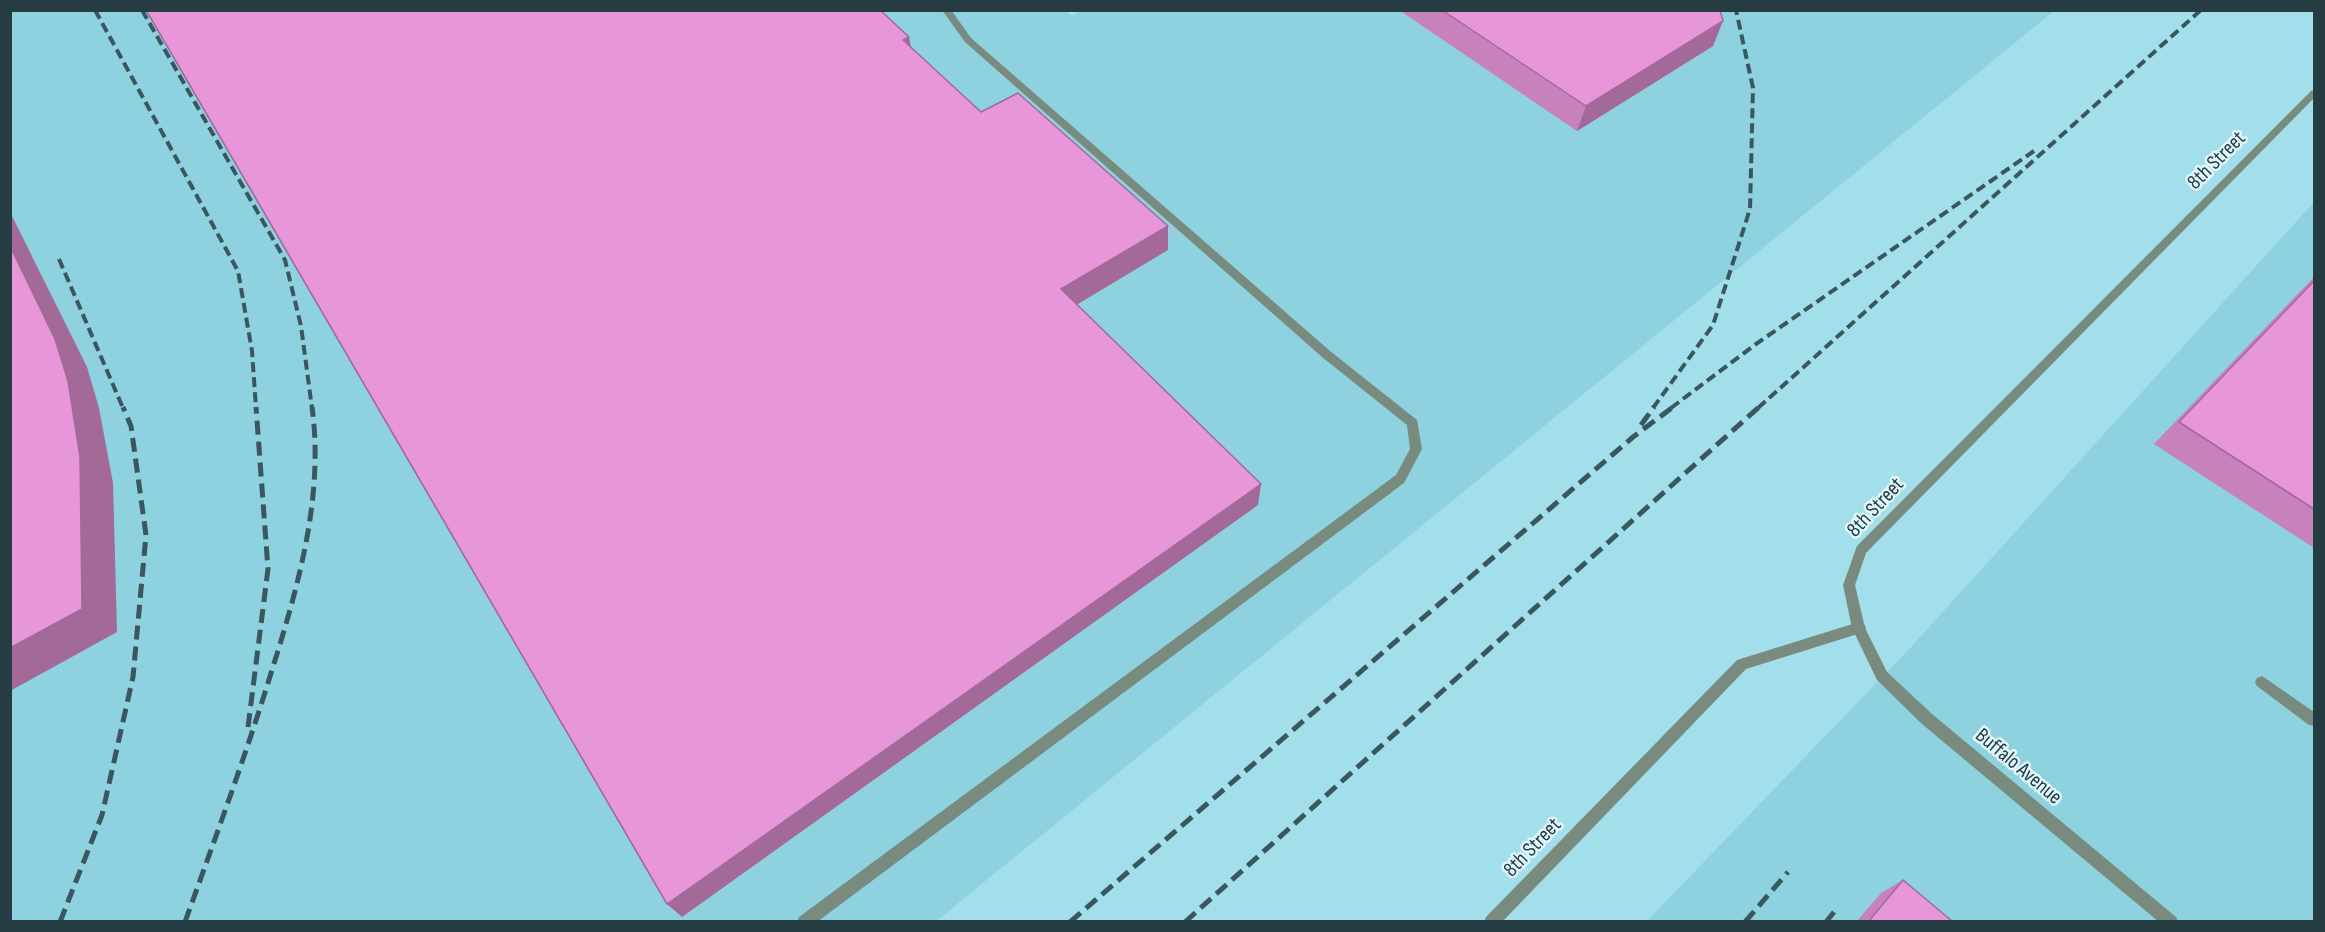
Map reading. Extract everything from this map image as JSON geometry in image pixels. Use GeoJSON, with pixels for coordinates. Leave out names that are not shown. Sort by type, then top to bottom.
{"type":"FeatureCollection","features":[{"type":"Feature","properties":{"kind":"street"},"geometry":{"type":"LineString","coordinates":[[804,921],[1400,479],[1416,449],[1413,423],[1326,354],[968,40],[946,10]]}},
{"type":"Feature","properties":{"kind":"street","name":"8th Street"},"geometry":{"type":"LineString","coordinates":[[1491,921],[1742,664],[1859,628],[1849,585],[1861,550],[2314,93]]}},
{"type":"Feature","properties":{"kind":"street","name":"Buffalo Avenue"},"geometry":{"type":"LineString","coordinates":[[1859,628],[1882,676],[1927,718],[2171,921]]}},
{"type":"Feature","properties":{"kind":"street"},"geometry":{"type":"LineString","coordinates":[[2262,682],[2314,720]]}},
{"type":"Feature","properties":{"kind":"shaded area"},"geometry":{"type":"Polygon","coordinates":[[[1065,10],[1072,16],[1082,10],[2054,11],[935,922],[11,921],[10,11],[1065,10]]]}},
{"type":"Feature","properties":{"kind":"shaded area"},"geometry":{"type":"Polygon","coordinates":[[[2314,202],[2314,921],[1646,922],[1912,646],[2314,202]]]}},
{"type":"Feature","properties":{"kind":"building"},"geometry":{"type":"Polygon","coordinates":[[[146,10],[880,10],[909,37],[903,40],[981,112],[1018,93],[1168,226],[1061,289],[1261,484],[667,904],[146,10]]]}},
{"type":"Feature","properties":{"kind":"building"},"geometry":{"type":"Polygon","coordinates":[[[1442,10],[1720,10],[1723,21],[1586,106],[1442,10]]]}},
{"type":"Feature","properties":{"kind":"building"},"geometry":{"type":"Polygon","coordinates":[[[10,246],[55,339],[68,381],[80,457],[82,609],[10,648],[10,246]]]}},
{"type":"Feature","properties":{"kind":"building"},"geometry":{"type":"Polygon","coordinates":[[[2314,281],[2314,509],[2179,422],[2314,281]]]}},
{"type":"Feature","properties":{"kind":"building"},"geometry":{"type":"Polygon","coordinates":[[[1903,880],[1952,921],[1869,921],[1903,880]]]}},
{"type":"Feature","properties":{"kind":"railway"},"geometry":{"type":"LineString","coordinates":[[95,10],[238,271],[252,351],[256,408]]}},
{"type":"Feature","properties":{"kind":"railway"},"geometry":{"type":"LineString","coordinates":[[142,10],[285,260],[301,326],[312,408]]}},
{"type":"Feature","properties":{"kind":"railway"},"geometry":{"type":"LineString","coordinates":[[1653,408],[1713,325],[1750,209],[1753,88],[1736,10]]}},
{"type":"Feature","properties":{"kind":"railway"},"geometry":{"type":"LineString","coordinates":[[1758,408],[2201,10]]}},
{"type":"Feature","properties":{"kind":"railway"},"geometry":{"type":"LineString","coordinates":[[1671,408],[1756,344],[2034,151]]}},
{"type":"Feature","properties":{"kind":"railway"},"geometry":{"type":"LineString","coordinates":[[59,259],[123,408]]}},
{"type":"Feature","properties":{"kind":"railway"},"geometry":{"type":"LineString","coordinates":[[60,922],[102,815],[133,677],[146,535],[131,426],[123,407]]}},
{"type":"Feature","properties":{"kind":"railway"},"geometry":{"type":"LineString","coordinates":[[248,727],[268,569],[256,407]]}},
{"type":"Feature","properties":{"kind":"railway"},"geometry":{"type":"LineString","coordinates":[[185,922],[257,716],[297,583],[311,513],[314,478],[315,442],[312,407]]}},
{"type":"Feature","properties":{"kind":"railway"},"geometry":{"type":"LineString","coordinates":[[1641,425],[1654,407]]}},
{"type":"Feature","properties":{"kind":"railway"},"geometry":{"type":"LineString","coordinates":[[1070,922],[1633,437],[1673,407]]}},
{"type":"Feature","properties":{"kind":"railway"},"geometry":{"type":"LineString","coordinates":[[1185,922],[1759,407]]}},
{"type":"Feature","properties":{"kind":"railway"},"geometry":{"type":"LineString","coordinates":[[1745,922],[1788,872]]}},
{"type":"Feature","properties":{"kind":"railway"},"geometry":{"type":"LineString","coordinates":[[1826,922],[1834,912]]}}]}
